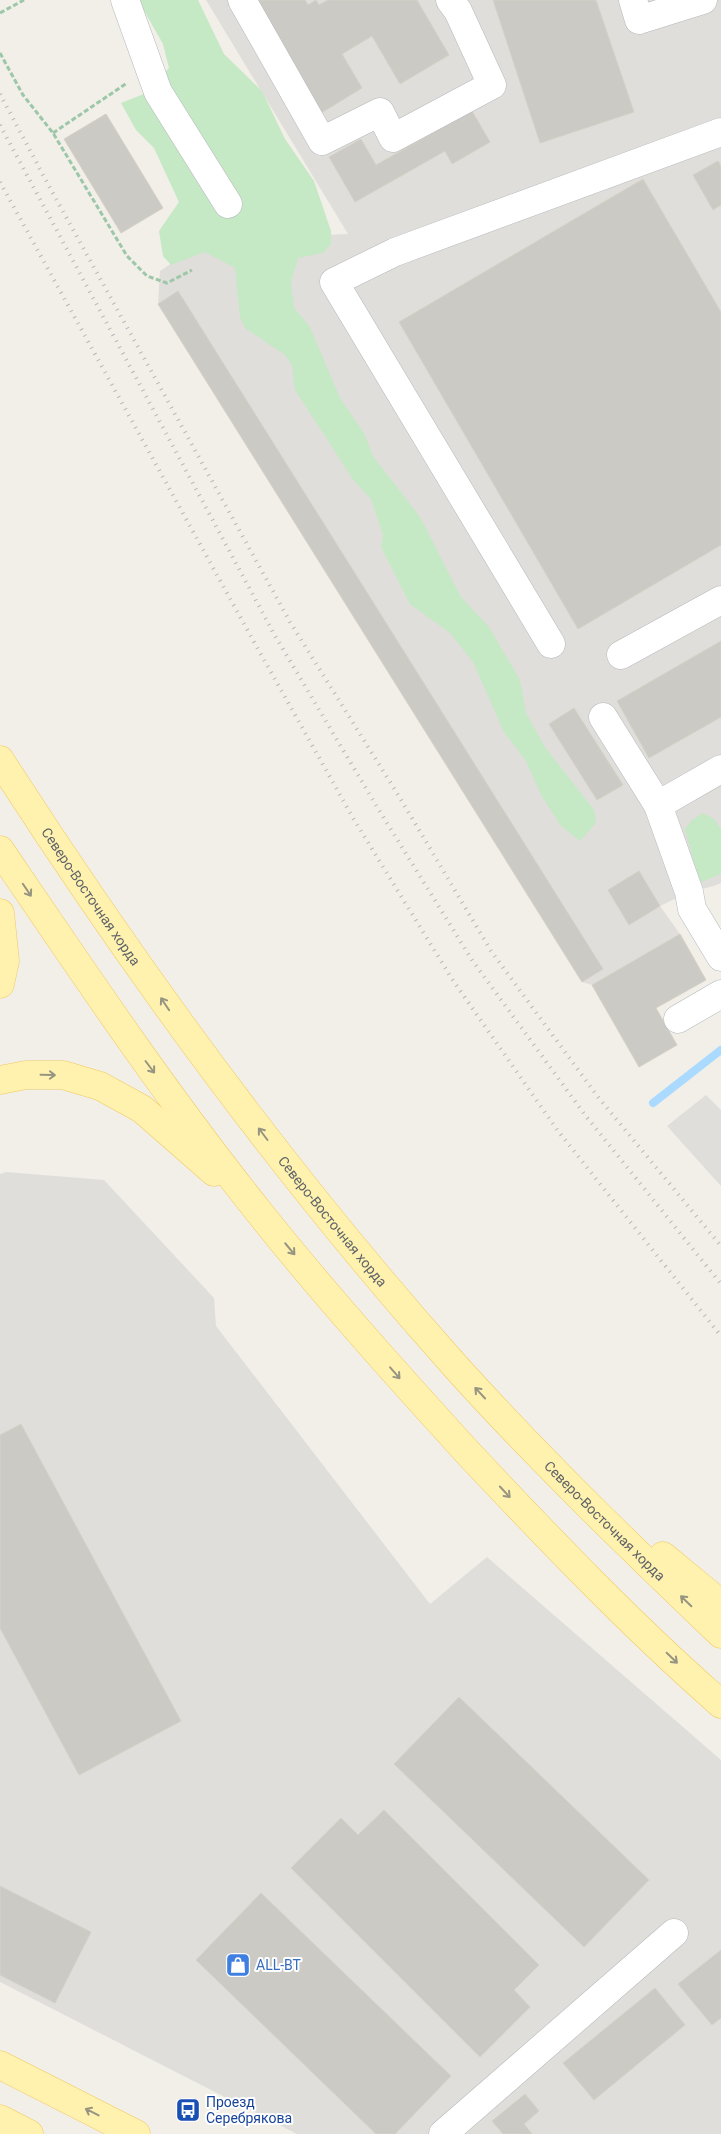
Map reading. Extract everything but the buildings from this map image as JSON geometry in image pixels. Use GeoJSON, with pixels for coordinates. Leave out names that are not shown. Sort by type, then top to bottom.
{"type":"FeatureCollection","features":[{"type":"Feature","properties":{"kind":"main road","name":"Северо-Восточная хорда"},"geometry":{"type":"LineString","coordinates":[[0,760],[170,1012],[303,1186],[455,1366],[600,1519],[721,1634]]}},
{"type":"Feature","properties":{"kind":"main road"},"geometry":{"type":"LineString","coordinates":[[0,850],[129,1039],[258,1211],[396,1374],[535,1524],[618,1607],[721,1704]]}},
{"type":"Feature","properties":{"kind":"main road"},"geometry":{"type":"LineString","coordinates":[[0,913],[5,961],[0,984]]}},
{"type":"Feature","properties":{"kind":"main road"},"geometry":{"type":"LineString","coordinates":[[0,1080],[26,1075],[62,1075],[100,1086],[142,1109],[258,1211]]}},
{"type":"Feature","properties":{"kind":"main road"},"geometry":{"type":"LineString","coordinates":[[514,1429],[721,1604]]}},
{"type":"Feature","properties":{"kind":"main road"},"geometry":{"type":"LineString","coordinates":[[0,2065],[136,2134]]}},
{"type":"Feature","properties":{"kind":"main road"},"geometry":{"type":"LineString","coordinates":[[0,2119],[29,2134]]}},
{"type":"Feature","properties":{"kind":"street"},"geometry":{"type":"LineString","coordinates":[[125,0],[158,92],[228,204]]}},
{"type":"Feature","properties":{"kind":"street"},"geometry":{"type":"LineString","coordinates":[[242,0],[322,141],[380,112],[393,138],[492,85],[458,12],[450,0]]}},
{"type":"Feature","properties":{"kind":"street"},"geometry":{"type":"LineString","coordinates":[[633,0],[639,20],[703,0]]}},
{"type":"Feature","properties":{"kind":"street"},"geometry":{"type":"LineString","coordinates":[[551,644],[334,282],[395,252],[718,138]]}},
{"type":"Feature","properties":{"kind":"street"},"geometry":{"type":"LineString","coordinates":[[622,655],[721,600]]}},
{"type":"Feature","properties":{"kind":"street"},"geometry":{"type":"LineString","coordinates":[[603,717],[658,806],[689,892],[692,909],[721,957]]}},
{"type":"Feature","properties":{"kind":"street"},"geometry":{"type":"LineString","coordinates":[[658,806],[721,769]]}},
{"type":"Feature","properties":{"kind":"street"},"geometry":{"type":"LineString","coordinates":[[678,1018],[721,994]]}},
{"type":"Feature","properties":{"kind":"street"},"geometry":{"type":"LineString","coordinates":[[443,2134],[674,1932]]}},
{"type":"Feature","properties":{"kind":"path"},"geometry":{"type":"LineString","coordinates":[[0,13],[24,0]]}},
{"type":"Feature","properties":{"kind":"path"},"geometry":{"type":"LineString","coordinates":[[0,53],[23,95],[53,133],[127,256],[147,276],[167,283],[192,270]]}},
{"type":"Feature","properties":{"kind":"path"},"geometry":{"type":"LineString","coordinates":[[53,133],[149,68]]}},
{"type":"Feature","properties":{"kind":"shaded area"},"geometry":{"type":"Polygon","coordinates":[[[206,0],[721,0],[721,883],[689,892],[660,906],[680,934],[592,985],[582,982],[158,304],[160,271],[206,240],[348,234],[206,0]]]}},
{"type":"Feature","properties":{"kind":"shaded area"},"geometry":{"type":"Polygon","coordinates":[[[706,1095],[721,1110],[721,1186],[667,1126],[706,1095]]]}},
{"type":"Feature","properties":{"kind":"shaded area"},"geometry":{"type":"Polygon","coordinates":[[[6,1172],[104,1180],[214,1298],[216,1326],[430,1604],[487,1557],[721,1760],[721,2134],[297,2134],[0,1982],[0,1174],[6,1172]]]}},
{"type":"Feature","properties":{"kind":"green space"},"geometry":{"type":"Polygon","coordinates":[[[138,0],[198,0],[224,54],[262,91],[285,139],[314,181],[331,231],[331,244],[323,253],[298,258],[291,282],[294,308],[310,327],[340,398],[364,433],[373,456],[420,517],[461,597],[489,627],[520,680],[526,713],[545,747],[594,810],[596,823],[580,841],[561,826],[541,795],[526,761],[504,732],[473,662],[450,633],[410,604],[381,547],[383,535],[371,499],[354,481],[295,390],[292,365],[285,355],[245,328],[240,317],[235,268],[205,252],[171,265],[163,256],[159,231],[179,202],[154,148],[136,130],[121,103],[144,94],[169,68],[163,44],[138,0]]]}},
{"type":"Feature","properties":{"kind":"green space"},"geometry":{"type":"Polygon","coordinates":[[[703,813],[714,819],[721,829],[721,874],[702,882],[698,877],[685,829],[692,820],[703,813]]]}},
{"type":"Feature","properties":{"kind":"waterway"},"geometry":{"type":"LineString","coordinates":[[653,1103],[721,1050]]}},
{"type":"Feature","properties":{"kind":"railway"},"geometry":{"type":"LineString","coordinates":[[0,94],[290,622],[400,798],[491,951],[598,1097],[721,1246]]}},
{"type":"Feature","properties":{"kind":"railway"},"geometry":{"type":"LineString","coordinates":[[0,125],[274,634],[377,807],[472,960],[585,1115],[721,1284]]}},
{"type":"Feature","properties":{"kind":"railway"},"geometry":{"type":"LineString","coordinates":[[0,182],[353,818],[452,979],[558,1131],[721,1336]]}},
{"type":"Feature","properties":{"kind":"place","name":"ALL-BT"},"geometry":{"type":"Point","coordinates":[238,1965]}},
{"type":"Feature","properties":{"kind":"place","name":"Проезд Серебрякова"},"geometry":{"type":"Point","coordinates":[188,2110]}}]}
